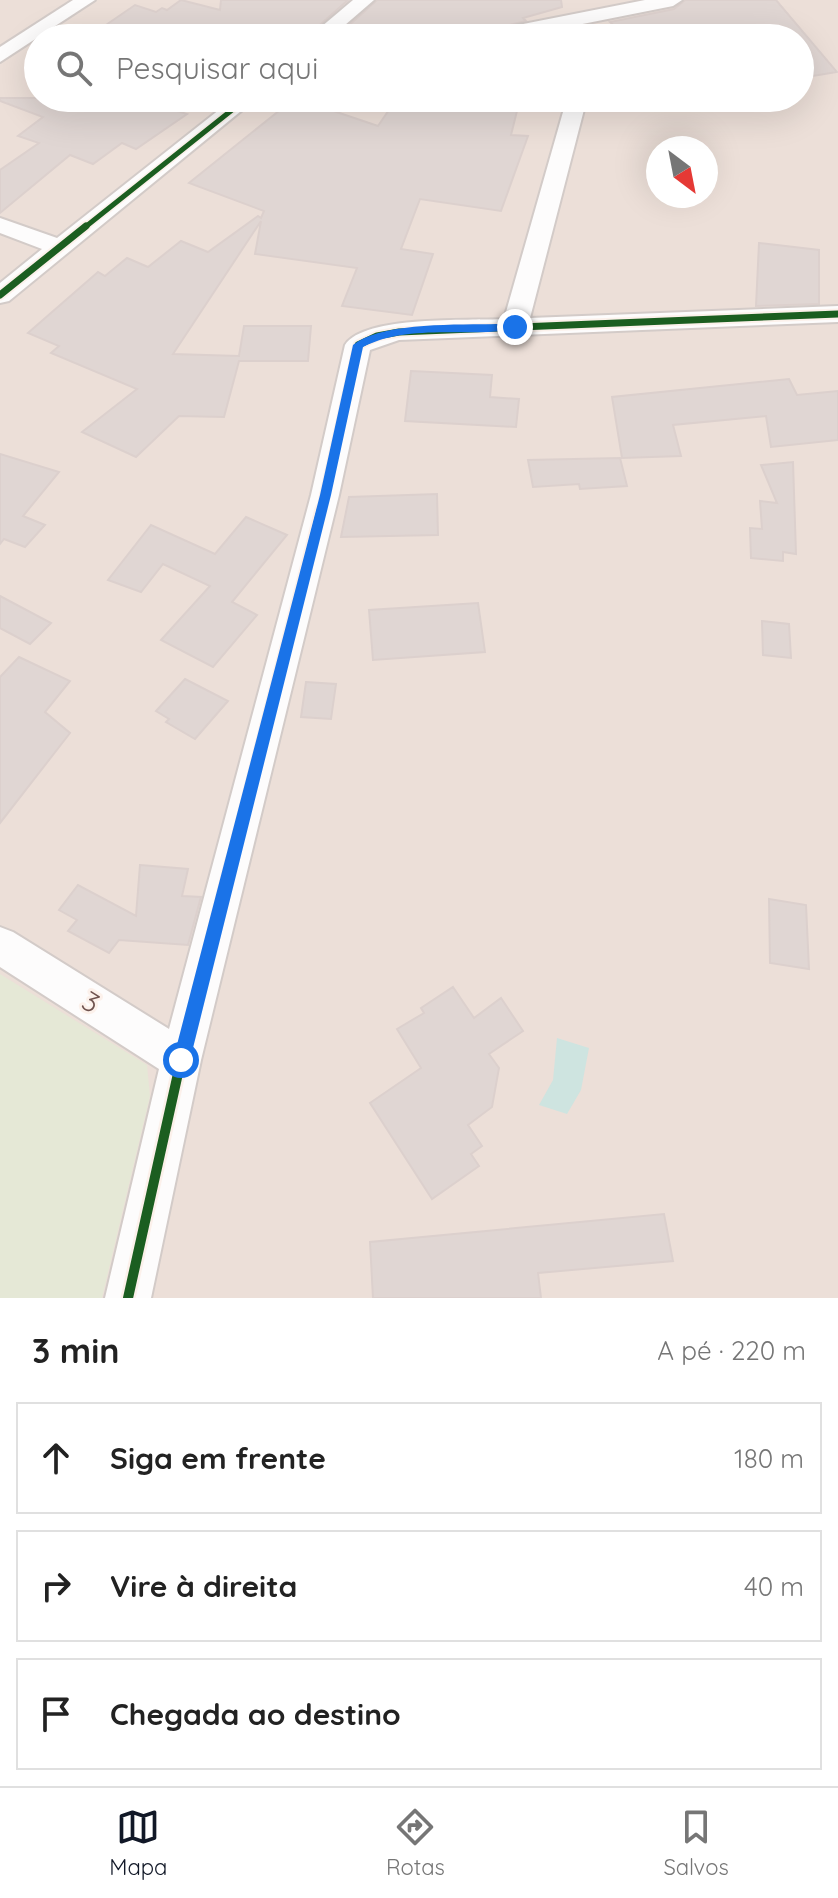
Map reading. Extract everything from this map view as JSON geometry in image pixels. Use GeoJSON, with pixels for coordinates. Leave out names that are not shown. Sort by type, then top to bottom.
{"type":"FeatureCollection","features":[{"type":"Feature","properties":{"kind":"street"},"geometry":{"type":"LineString","coordinates":[[49,24],[86,0]]}},
{"type":"Feature","properties":{"kind":"street"},"geometry":{"type":"LineString","coordinates":[[335,24],[365,0]]}},
{"type":"Feature","properties":{"kind":"street"},"geometry":{"type":"LineString","coordinates":[[541,24],[604,9],[673,0]]}},
{"type":"Feature","properties":{"kind":"street"},"geometry":{"type":"LineString","coordinates":[[0,56],[24,40]]}},
{"type":"Feature","properties":{"kind":"street"},"geometry":{"type":"LineString","coordinates":[[0,295],[229,112]]}},
{"type":"Feature","properties":{"kind":"street"},"geometry":{"type":"LineString","coordinates":[[515,327],[573,112]]}},
{"type":"Feature","properties":{"kind":"street"},"geometry":{"type":"LineString","coordinates":[[0,225],[59,247]]}},
{"type":"Feature","properties":{"kind":"street"},"geometry":{"type":"LineString","coordinates":[[128,1298],[181,1060],[325,495],[358,345],[377,336],[399,332],[838,314]]}},
{"type":"Feature","properties":{"kind":"street","name":"3"},"geometry":{"type":"LineString","coordinates":[[0,945],[181,1060]]}},
{"type":"Feature","properties":{"kind":"shaded area"},"geometry":{"type":"Polygon","coordinates":[[[0,0],[838,0],[838,1298],[0,1298],[0,0]]]}},
{"type":"Feature","properties":{"kind":"green space"},"geometry":{"type":"Polygon","coordinates":[[[0,974],[147,1065],[150,1096],[102,1298],[0,1298],[0,974]]]}},
{"type":"Feature","properties":{"kind":"water"},"geometry":{"type":"Polygon","coordinates":[[[557,1038],[589,1048],[581,1090],[567,1114],[539,1105],[553,1080],[557,1038]]]}},
{"type":"Feature","properties":{"kind":"building"},"geometry":{"type":"Polygon","coordinates":[[[181,0],[220,10],[221,0],[348,0],[321,24],[107,24],[135,5],[156,12],[162,8],[167,10],[181,0]]]}},
{"type":"Feature","properties":{"kind":"building"},"geometry":{"type":"Polygon","coordinates":[[[377,0],[561,0],[562,7],[523,18],[526,21],[513,24],[350,24],[377,0]]]}},
{"type":"Feature","properties":{"kind":"building"},"geometry":{"type":"Polygon","coordinates":[[[685,0],[776,0],[796,24],[610,22],[674,9],[685,0]]]}},
{"type":"Feature","properties":{"kind":"building"},"geometry":{"type":"Polygon","coordinates":[[[814,45],[837,72],[814,76],[814,45]]]}},
{"type":"Feature","properties":{"kind":"building"},"geometry":{"type":"Polygon","coordinates":[[[0,98],[24,98],[24,110],[0,101],[0,98]]]}},
{"type":"Feature","properties":{"kind":"building"},"geometry":{"type":"Polygon","coordinates":[[[30,112],[187,114],[136,149],[122,143],[93,164],[70,155],[0,213],[0,170],[39,143],[18,136],[43,117],[30,112]]]}},
{"type":"Feature","properties":{"kind":"building"},"geometry":{"type":"Polygon","coordinates":[[[278,112],[336,112],[378,126],[388,112],[517,112],[511,135],[528,136],[501,211],[420,199],[401,249],[433,254],[412,315],[342,306],[357,268],[255,254],[261,221],[173,354],[239,356],[244,326],[311,326],[308,361],[239,361],[224,417],[179,416],[136,457],[82,432],[137,389],[51,353],[59,346],[28,333],[98,272],[105,276],[127,258],[148,267],[181,241],[208,252],[258,216],[261,218],[264,211],[189,183],[278,112]]]}},
{"type":"Feature","properties":{"kind":"building"},"geometry":{"type":"Polygon","coordinates":[[[759,243],[819,250],[819,304],[756,306],[759,243]]]}},
{"type":"Feature","properties":{"kind":"building"},"geometry":{"type":"Polygon","coordinates":[[[411,371],[492,375],[490,397],[519,399],[516,427],[405,421],[411,371]]]}},
{"type":"Feature","properties":{"kind":"building"},"geometry":{"type":"Polygon","coordinates":[[[789,379],[797,395],[838,391],[838,440],[771,447],[766,416],[673,425],[681,456],[622,458],[612,397],[789,379]]]}},
{"type":"Feature","properties":{"kind":"building"},"geometry":{"type":"Polygon","coordinates":[[[0,454],[59,472],[23,516],[45,525],[25,547],[4,539],[0,544],[0,454]]]}},
{"type":"Feature","properties":{"kind":"building"},"geometry":{"type":"Polygon","coordinates":[[[620,458],[627,486],[580,489],[579,484],[533,487],[528,460],[620,458]]]}},
{"type":"Feature","properties":{"kind":"building"},"geometry":{"type":"Polygon","coordinates":[[[793,462],[796,554],[783,552],[783,561],[751,558],[750,528],[762,529],[760,501],[777,503],[761,465],[793,462]]]}},
{"type":"Feature","properties":{"kind":"building"},"geometry":{"type":"Polygon","coordinates":[[[437,494],[438,535],[341,537],[349,497],[437,494]]]}},
{"type":"Feature","properties":{"kind":"building"},"geometry":{"type":"Polygon","coordinates":[[[246,517],[287,535],[232,602],[257,615],[213,667],[161,640],[210,586],[163,564],[141,592],[108,580],[151,525],[215,554],[246,517]]]}},
{"type":"Feature","properties":{"kind":"building"},"geometry":{"type":"Polygon","coordinates":[[[0,596],[51,623],[30,644],[0,628],[0,596]]]}},
{"type":"Feature","properties":{"kind":"building"},"geometry":{"type":"Polygon","coordinates":[[[478,603],[485,652],[373,660],[369,610],[478,603]]]}},
{"type":"Feature","properties":{"kind":"building"},"geometry":{"type":"Polygon","coordinates":[[[762,621],[789,624],[791,658],[763,655],[762,621]]]}},
{"type":"Feature","properties":{"kind":"building"},"geometry":{"type":"Polygon","coordinates":[[[19,657],[70,681],[45,712],[70,733],[0,823],[0,677],[19,657]]]}},
{"type":"Feature","properties":{"kind":"building"},"geometry":{"type":"Polygon","coordinates":[[[185,679],[228,701],[195,739],[166,722],[169,719],[156,711],[185,679]]]}},
{"type":"Feature","properties":{"kind":"building"},"geometry":{"type":"Polygon","coordinates":[[[306,682],[336,684],[331,719],[301,717],[306,682]]]}},
{"type":"Feature","properties":{"kind":"building"},"geometry":{"type":"Polygon","coordinates":[[[140,865],[188,869],[182,896],[201,897],[188,945],[119,940],[109,953],[68,931],[77,920],[59,910],[78,885],[136,916],[140,865]]]}},
{"type":"Feature","properties":{"kind":"building"},"geometry":{"type":"Polygon","coordinates":[[[769,899],[806,905],[809,969],[770,963],[769,899]]]}},
{"type":"Feature","properties":{"kind":"building"},"geometry":{"type":"Polygon","coordinates":[[[453,987],[474,1018],[501,998],[523,1031],[489,1054],[499,1068],[492,1107],[468,1125],[482,1146],[471,1154],[479,1166],[432,1199],[370,1103],[421,1068],[397,1029],[424,1013],[421,1008],[453,987]]]}},
{"type":"Feature","properties":{"kind":"building"},"geometry":{"type":"Polygon","coordinates":[[[664,1214],[673,1261],[538,1273],[541,1298],[373,1298],[370,1242],[664,1214]]]}},
{"type":"Feature","properties":{"kind":"cycle path"},"geometry":{"type":"LineString","coordinates":[[0,295],[229,112]]}},
{"type":"Feature","properties":{"kind":"cycle path"},"geometry":{"type":"LineString","coordinates":[[128,1298],[181,1060],[325,495],[358,345],[377,336],[399,332],[838,314]]}},
{"type":"Feature","properties":{"kind":"route"},"geometry":{"type":"LineString","coordinates":[[181,1060],[325,495],[358,345],[377,336],[399,332],[515,327]]}}]}
